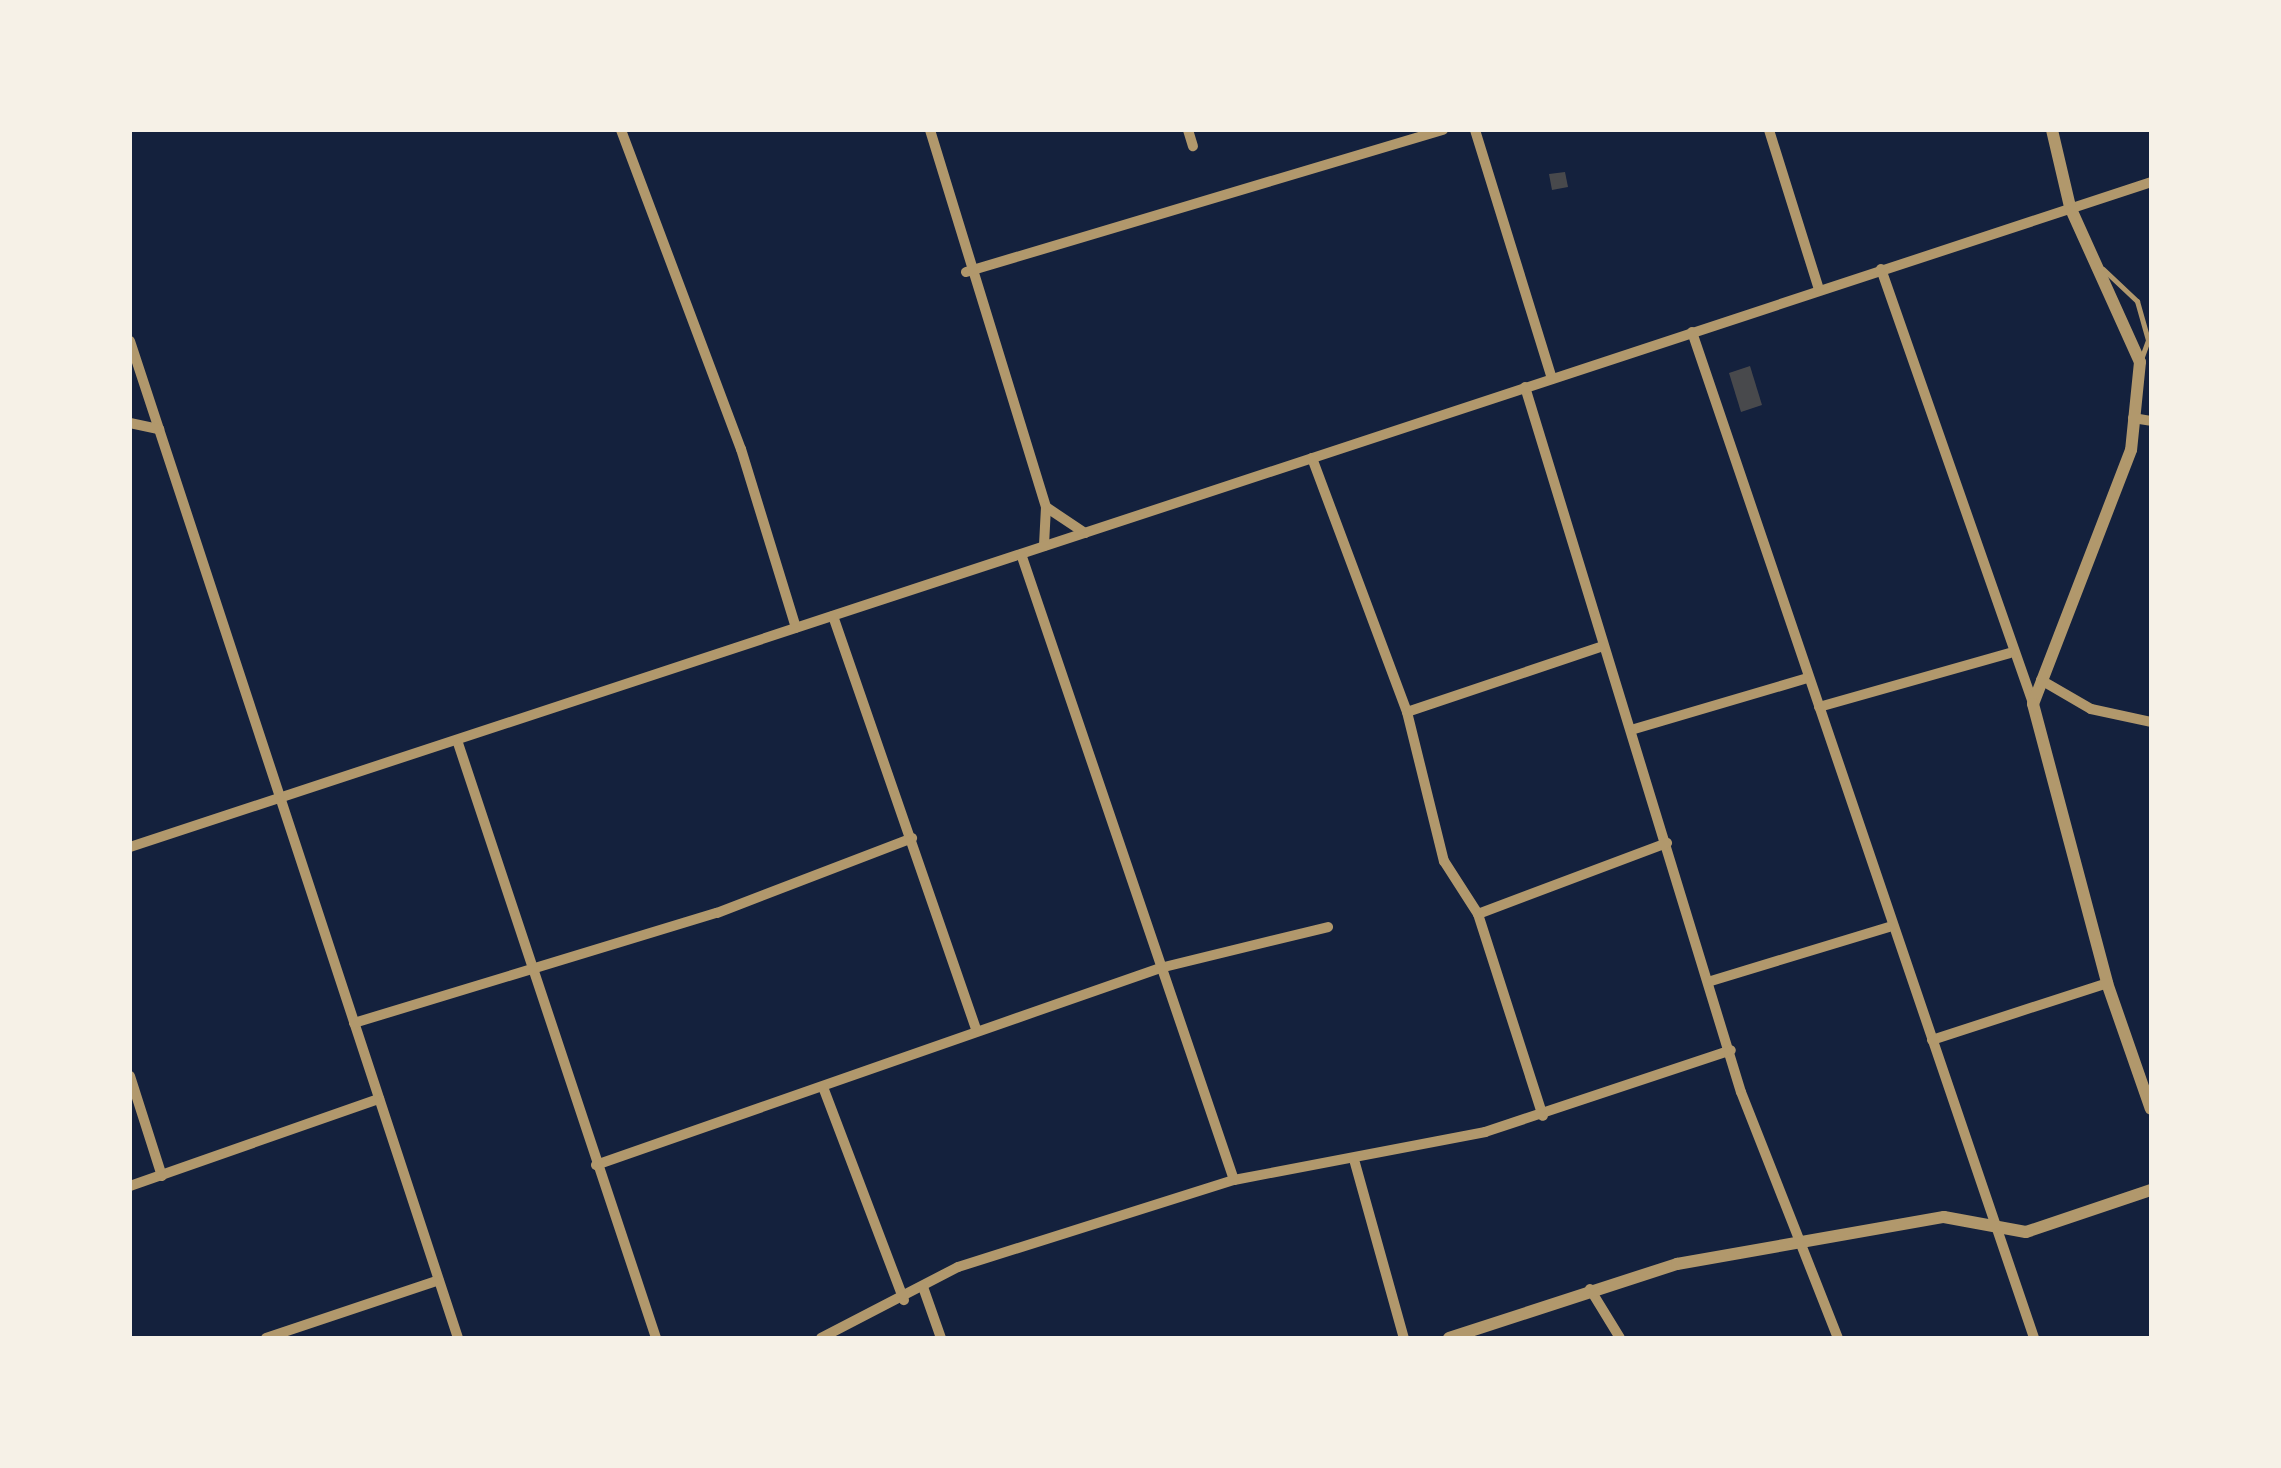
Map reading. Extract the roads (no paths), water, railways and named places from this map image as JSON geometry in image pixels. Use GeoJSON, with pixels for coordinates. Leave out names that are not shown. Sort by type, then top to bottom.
{"type":"FeatureCollection","features":[{"type":"Feature","properties":{"kind":"street"},"geometry":{"type":"LineString","coordinates":[[621,130],[741,449],[796,628]]}},
{"type":"Feature","properties":{"kind":"street"},"geometry":{"type":"LineString","coordinates":[[930,130],[966,272],[1046,507],[1044,546]]}},
{"type":"Feature","properties":{"kind":"street"},"geometry":{"type":"LineString","coordinates":[[1188,130],[1193,146]]}},
{"type":"Feature","properties":{"kind":"street"},"geometry":{"type":"LineString","coordinates":[[966,272],[1444,130]]}},
{"type":"Feature","properties":{"kind":"street"},"geometry":{"type":"LineString","coordinates":[[1475,130],[1552,378]]}},
{"type":"Feature","properties":{"kind":"street"},"geometry":{"type":"LineString","coordinates":[[1769,130],[1819,290]]}},
{"type":"Feature","properties":{"kind":"street"},"geometry":{"type":"LineString","coordinates":[[2033,704],[2107,525],[2133,418],[2140,362],[2100,266],[2070,207],[2052,130]]}},
{"type":"Feature","properties":{"kind":"street"},"geometry":{"type":"LineString","coordinates":[[130,848],[2151,182]]}},
{"type":"Feature","properties":{"kind":"street"},"geometry":{"type":"LineString","coordinates":[[1881,269],[2010,653],[2033,704],[2107,983],[2151,1109]]}},
{"type":"Feature","properties":{"kind":"street"},"geometry":{"type":"LineString","coordinates":[[1692,332],[1819,707],[1888,927],[2002,1232],[2034,1338]]}},
{"type":"Feature","properties":{"kind":"street"},"geometry":{"type":"LineString","coordinates":[[130,341],[458,1338]]}},
{"type":"Feature","properties":{"kind":"street"},"geometry":{"type":"LineString","coordinates":[[1525,387],[1731,1050],[1838,1338]]}},
{"type":"Feature","properties":{"kind":"street"},"geometry":{"type":"LineString","coordinates":[[2133,418],[2151,421]]}},
{"type":"Feature","properties":{"kind":"street"},"geometry":{"type":"LineString","coordinates":[[130,424],[159,428]]}},
{"type":"Feature","properties":{"kind":"street"},"geometry":{"type":"LineString","coordinates":[[1312,458],[1407,712],[1444,861],[1478,914],[1543,1116]]}},
{"type":"Feature","properties":{"kind":"street"},"geometry":{"type":"LineString","coordinates":[[1046,507],[1085,533]]}},
{"type":"Feature","properties":{"kind":"street"},"geometry":{"type":"LineString","coordinates":[[1022,554],[1234,1180]]}},
{"type":"Feature","properties":{"kind":"street"},"geometry":{"type":"LineString","coordinates":[[833,616],[976,1030]]}},
{"type":"Feature","properties":{"kind":"street"},"geometry":{"type":"LineString","coordinates":[[1407,712],[1604,646]]}},
{"type":"Feature","properties":{"kind":"street"},"geometry":{"type":"LineString","coordinates":[[1819,707],[2010,653]]}},
{"type":"Feature","properties":{"kind":"street"},"geometry":{"type":"LineString","coordinates":[[1631,730],[1808,678]]}},
{"type":"Feature","properties":{"kind":"street"},"geometry":{"type":"LineString","coordinates":[[2040,680],[2091,708],[2151,722]]}},
{"type":"Feature","properties":{"kind":"street"},"geometry":{"type":"LineString","coordinates":[[458,740],[656,1338]]}},
{"type":"Feature","properties":{"kind":"street"},"geometry":{"type":"LineString","coordinates":[[354,1024],[530,966],[717,913],[912,838]]}},
{"type":"Feature","properties":{"kind":"street"},"geometry":{"type":"LineString","coordinates":[[1478,914],[1667,843]]}},
{"type":"Feature","properties":{"kind":"street"},"geometry":{"type":"LineString","coordinates":[[1710,981],[1888,927]]}},
{"type":"Feature","properties":{"kind":"street"},"geometry":{"type":"LineString","coordinates":[[596,1164],[1160,968],[1328,928]]}},
{"type":"Feature","properties":{"kind":"street"},"geometry":{"type":"LineString","coordinates":[[1932,1040],[2107,983]]}},
{"type":"Feature","properties":{"kind":"street"},"geometry":{"type":"LineString","coordinates":[[821,1338],[904,1300],[958,1267],[1234,1180],[1355,1163],[1543,1116],[1731,1050]]}},
{"type":"Feature","properties":{"kind":"street"},"geometry":{"type":"LineString","coordinates":[[130,1076],[162,1176]]}},
{"type":"Feature","properties":{"kind":"street"},"geometry":{"type":"LineString","coordinates":[[823,1087],[904,1300]]}},
{"type":"Feature","properties":{"kind":"street"},"geometry":{"type":"LineString","coordinates":[[130,1186],[379,1099]]}},
{"type":"Feature","properties":{"kind":"street"},"geometry":{"type":"LineString","coordinates":[[1355,1163],[1404,1338]]}},
{"type":"Feature","properties":{"kind":"street"},"geometry":{"type":"LineString","coordinates":[[1450,1338],[1589,1288],[1802,1241],[1944,1217],[2002,1232],[2151,1190]]}},
{"type":"Feature","properties":{"kind":"street"},"geometry":{"type":"LineString","coordinates":[[266,1338],[439,1280]]}},
{"type":"Feature","properties":{"kind":"street"},"geometry":{"type":"LineString","coordinates":[[924,1287],[941,1338]]}},
{"type":"Feature","properties":{"kind":"street"},"geometry":{"type":"LineString","coordinates":[[1589,1288],[1620,1338]]}},
{"type":"Feature","properties":{"kind":"lane"},"geometry":{"type":"LineString","coordinates":[[2100,266],[2138,300],[2148,340],[2140,362]]}}]}
